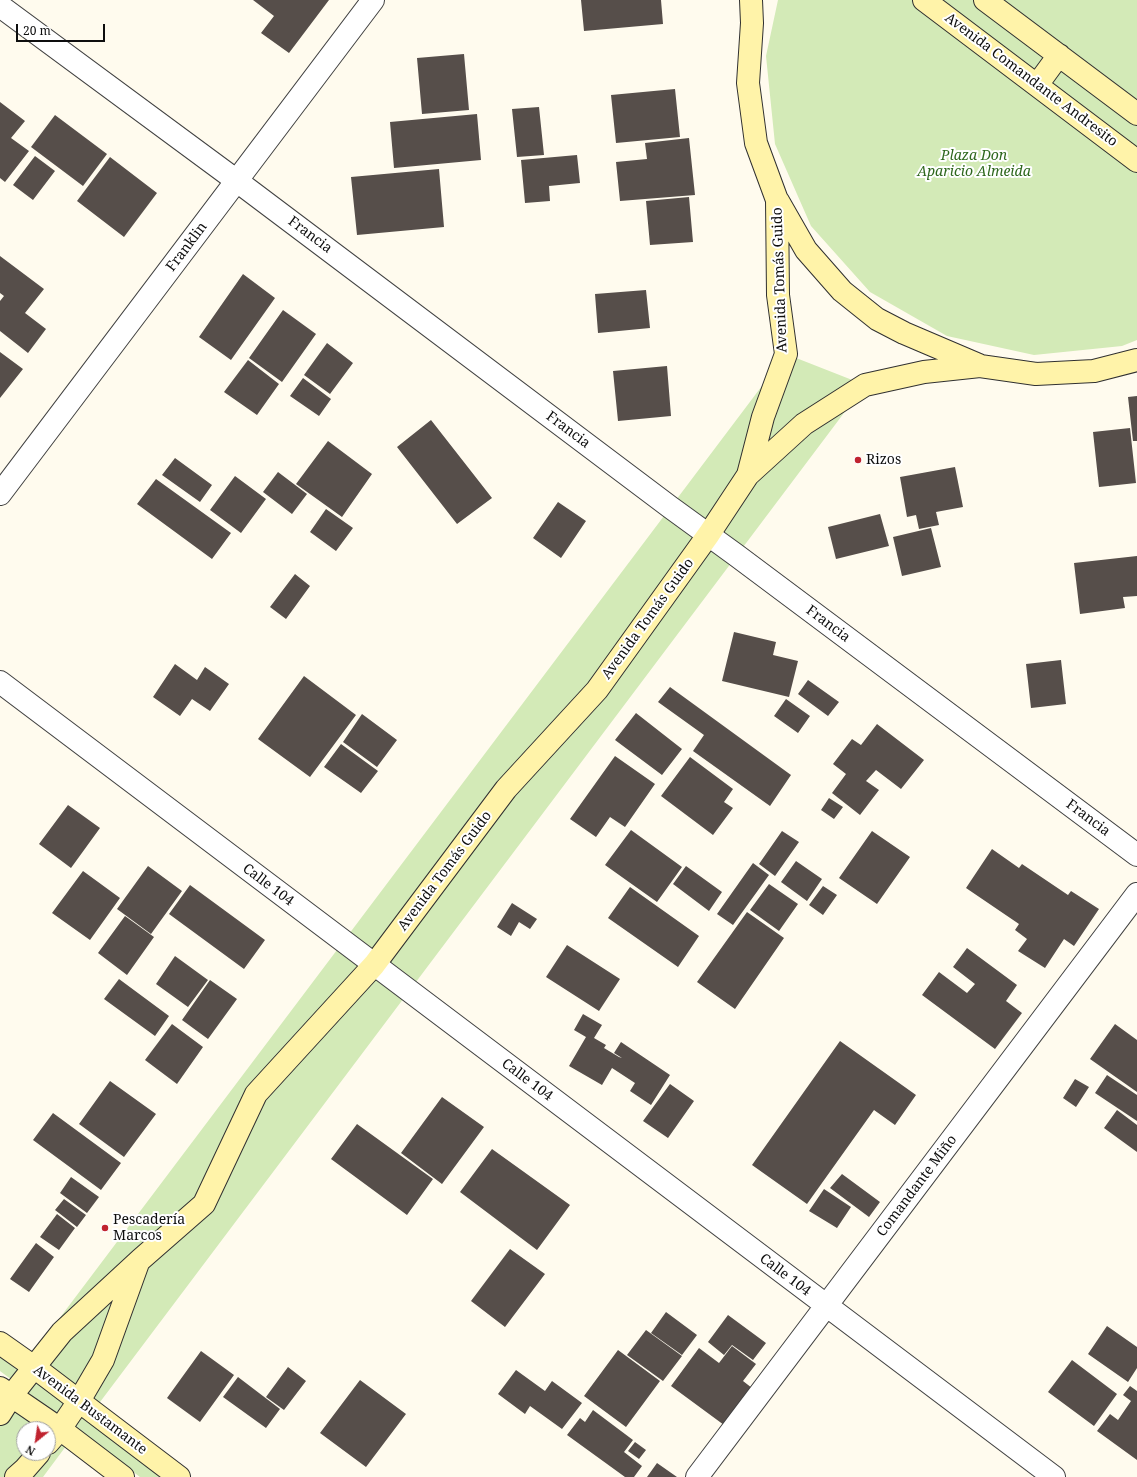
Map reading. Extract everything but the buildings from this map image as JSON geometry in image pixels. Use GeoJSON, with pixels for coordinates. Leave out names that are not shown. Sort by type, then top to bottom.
{"type":"FeatureCollection","features":[{"type":"Feature","properties":{"kind":"main road","name":"Avenida Tomás Guido"},"geometry":{"type":"LineString","coordinates":[[751,0],[752,23],[748,83],[756,143],[777,200],[806,250],[842,291],[877,319],[904,334],[980,366]]}},
{"type":"Feature","properties":{"kind":"main road"},"geometry":{"type":"LineString","coordinates":[[752,23],[758,0]]}},
{"type":"Feature","properties":{"kind":"main road","name":"Avenida Comandante Andresito"},"geometry":{"type":"LineString","coordinates":[[924,0],[1137,161]]}},
{"type":"Feature","properties":{"kind":"main road"},"geometry":{"type":"LineString","coordinates":[[985,0],[1137,114]]}},
{"type":"Feature","properties":{"kind":"main road"},"geometry":{"type":"LineString","coordinates":[[1037,85],[1059,55]]}},
{"type":"Feature","properties":{"kind":"main road","name":"Avenida Tomás Guido"},"geometry":{"type":"LineString","coordinates":[[748,475],[763,417],[786,354],[778,295],[777,200]]}},
{"type":"Feature","properties":{"kind":"main road","name":"Avenida Tomás Guido"},"geometry":{"type":"LineString","coordinates":[[0,1414],[6,1392],[34,1368],[62,1332],[140,1260],[204,1204],[256,1094],[374,965],[506,789],[598,690],[709,534],[748,475],[804,424],[865,385],[924,372],[980,366],[1036,374],[1094,371],[1137,360]]}},
{"type":"Feature","properties":{"kind":"main road","name":"Avenida Tomás Guido"},"geometry":{"type":"LineString","coordinates":[[56,1433],[80,1401],[103,1360],[140,1260]]}},
{"type":"Feature","properties":{"kind":"main road","name":"Avenida Bustamante"},"geometry":{"type":"LineString","coordinates":[[0,1343],[80,1401],[178,1477]]}},
{"type":"Feature","properties":{"kind":"main road"},"geometry":{"type":"LineString","coordinates":[[6,1392],[38,1421]]}},
{"type":"Feature","properties":{"kind":"main road"},"geometry":{"type":"LineString","coordinates":[[56,1437],[122,1477]]}},
{"type":"Feature","properties":{"kind":"main road"},"geometry":{"type":"LineString","coordinates":[[16,1477],[32,1461]]}},
{"type":"Feature","properties":{"kind":"street","name":"Franklin"},"geometry":{"type":"LineString","coordinates":[[0,494],[373,0]]}},
{"type":"Feature","properties":{"kind":"street","name":"Francia"},"geometry":{"type":"LineString","coordinates":[[0,6],[237,181],[670,507],[709,534],[1137,855]]}},
{"type":"Feature","properties":{"kind":"street","name":"Calle 104"},"geometry":{"type":"LineString","coordinates":[[0,682],[1054,1477]]}},
{"type":"Feature","properties":{"kind":"street","name":"Comandante Miño"},"geometry":{"type":"LineString","coordinates":[[697,1477],[1137,894]]}},
{"type":"Feature","properties":{"kind":"green space","name":"Plaza Don Aparicio Almeida"},"geometry":{"type":"Polygon","coordinates":[[[778,0],[1137,0],[1137,340],[1122,346],[1034,355],[947,336],[870,292],[811,226],[775,144],[766,56],[778,0]]]}},
{"type":"Feature","properties":{"kind":"green space"},"geometry":{"type":"Polygon","coordinates":[[[786,354],[865,385],[88,1418],[165,1477],[140,1477],[78,1430],[56,1460],[56,1421],[16,1421],[16,1461],[55,1461],[43,1477],[0,1477],[0,1397],[12,1380],[0,1371],[0,1351],[22,1368],[786,354]]]}},
{"type":"Feature","properties":{"kind":"place","name":"Rizos"},"geometry":{"type":"Point","coordinates":[858,460]}},
{"type":"Feature","properties":{"kind":"place","name":"Pescadería Marcos"},"geometry":{"type":"Point","coordinates":[105,1228]}}]}
